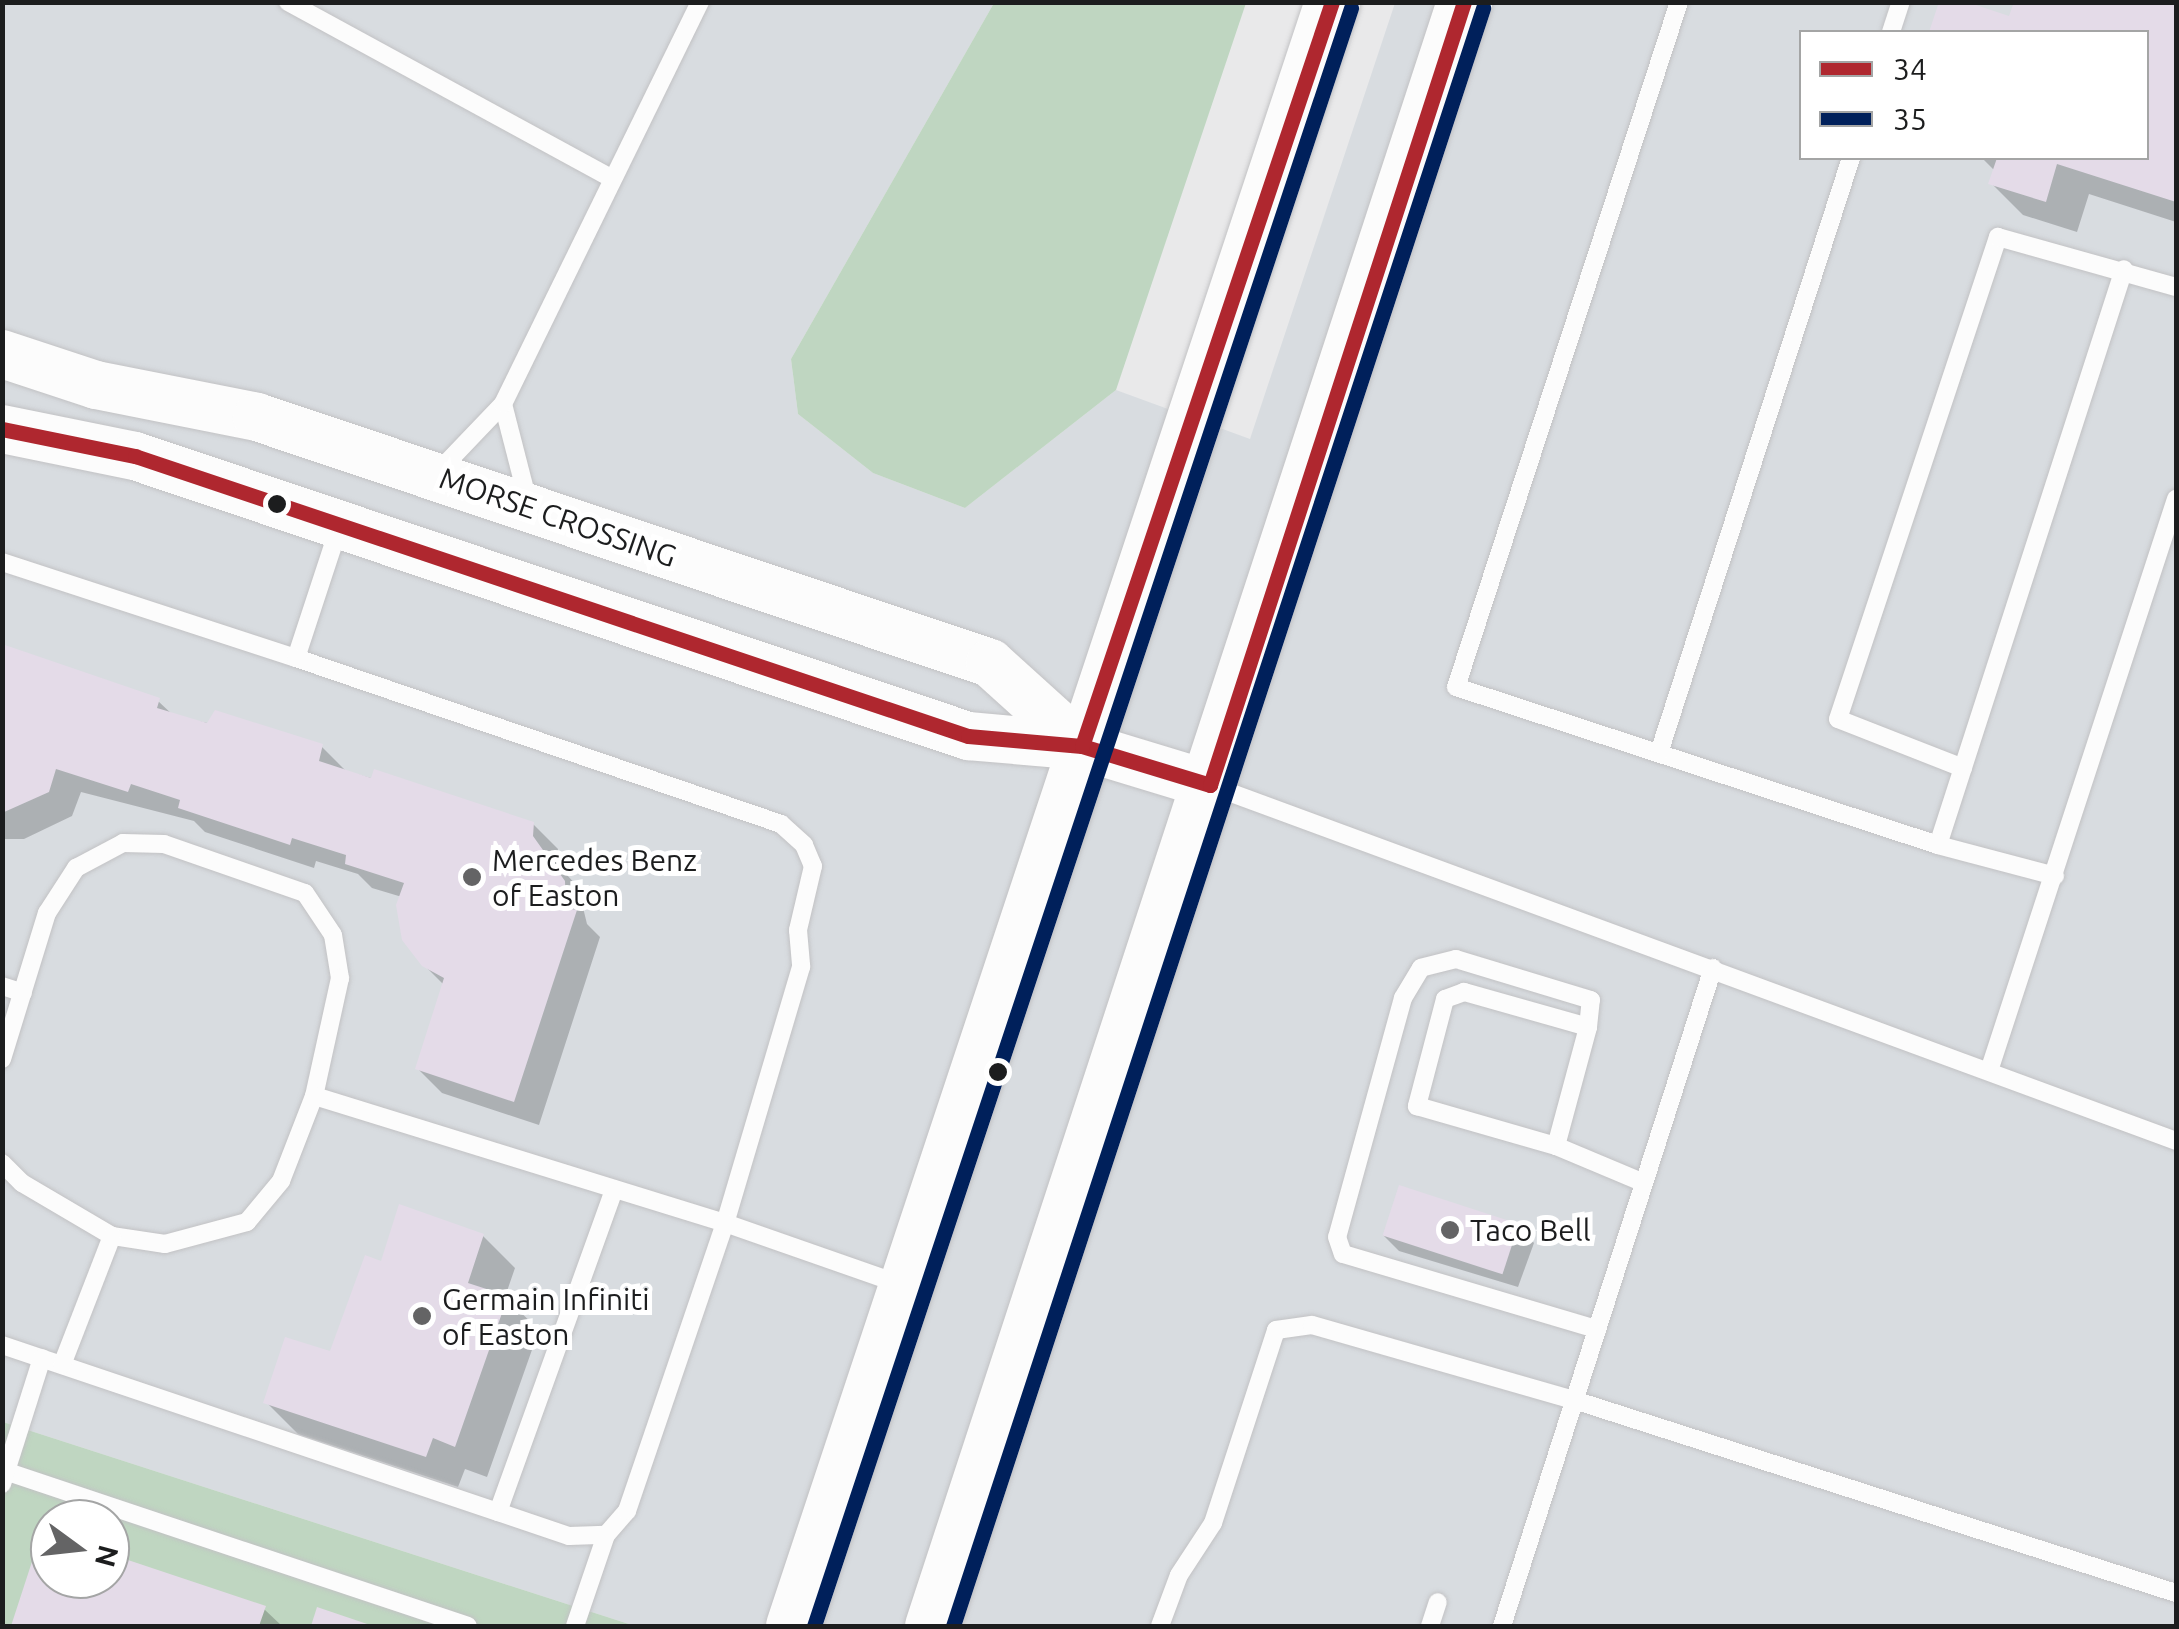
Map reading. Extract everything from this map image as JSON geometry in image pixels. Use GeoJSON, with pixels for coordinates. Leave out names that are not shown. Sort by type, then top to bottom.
{"type":"FeatureCollection","features":[{"type":"Feature","properties":{"kind":"main road"},"geometry":{"type":"LineString","coordinates":[[793,1626],[1332,2]]}},
{"type":"Feature","properties":{"kind":"main road"},"geometry":{"type":"LineString","coordinates":[[932,1626],[1464,2]]}},
{"type":"Feature","properties":{"kind":"main road","name":"MORSE CROSSING"},"geometry":{"type":"LineString","coordinates":[[2,354],[96,385],[257,417],[990,662],[1082,746]]}},
{"type":"Feature","properties":{"kind":"main road","name":"MORSE CROSSING"},"geometry":{"type":"LineString","coordinates":[[2,429],[135,456],[968,736],[1082,746],[1210,785]]}},
{"type":"Feature","properties":{"kind":"lane"},"geometry":{"type":"LineString","coordinates":[[288,2],[611,178]]}},
{"type":"Feature","properties":{"kind":"lane"},"geometry":{"type":"LineString","coordinates":[[434,476],[503,404],[700,2]]}},
{"type":"Feature","properties":{"kind":"lane"},"geometry":{"type":"LineString","coordinates":[[1679,2],[1456,688],[1938,845],[2056,876]]}},
{"type":"Feature","properties":{"kind":"lane"},"geometry":{"type":"LineString","coordinates":[[1892,30],[1900,2]]}},
{"type":"Feature","properties":{"kind":"lane"},"geometry":{"type":"LineString","coordinates":[[1659,753],[1850,160]]}},
{"type":"Feature","properties":{"kind":"lane"},"geometry":{"type":"LineString","coordinates":[[1963,768],[1838,720],[1998,237],[2124,268],[2176,287]]}},
{"type":"Feature","properties":{"kind":"lane"},"geometry":{"type":"LineString","coordinates":[[1938,845],[2124,268]]}},
{"type":"Feature","properties":{"kind":"lane"},"geometry":{"type":"LineString","coordinates":[[503,404],[530,508]]}},
{"type":"Feature","properties":{"kind":"lane"},"geometry":{"type":"LineString","coordinates":[[1989,1071],[2176,500]]}},
{"type":"Feature","properties":{"kind":"lane"},"geometry":{"type":"LineString","coordinates":[[296,658],[340,524]]}},
{"type":"Feature","properties":{"kind":"lane"},"geometry":{"type":"LineString","coordinates":[[2,562],[782,824],[804,845],[813,866],[798,930],[801,967],[724,1223],[627,1511],[606,1534],[576,1626]]}},
{"type":"Feature","properties":{"kind":"lane"},"geometry":{"type":"LineString","coordinates":[[1210,785],[2176,1141]]}},
{"type":"Feature","properties":{"kind":"lane"},"geometry":{"type":"LineString","coordinates":[[2,1059],[47,913],[76,868],[122,843],[164,844],[304,893],[334,935],[340,978],[314,1096],[281,1181],[247,1222],[164,1244],[112,1236],[22,1183],[2,1163]]}},
{"type":"Feature","properties":{"kind":"lane"},"geometry":{"type":"LineString","coordinates":[[1556,1146],[1588,1027],[1591,1000],[1456,959],[1422,968],[1403,998],[1337,1236],[1343,1254],[1597,1329]]}},
{"type":"Feature","properties":{"kind":"lane"},"geometry":{"type":"LineString","coordinates":[[1502,1626],[1713,968]]}},
{"type":"Feature","properties":{"kind":"lane"},"geometry":{"type":"LineString","coordinates":[[2,986],[23,993]]}},
{"type":"Feature","properties":{"kind":"lane"},"geometry":{"type":"LineString","coordinates":[[1588,1027],[1464,992],[1445,1000],[1417,1106],[1556,1146],[1644,1183]]}},
{"type":"Feature","properties":{"kind":"lane"},"geometry":{"type":"LineString","coordinates":[[314,1096],[724,1223],[904,1286]]}},
{"type":"Feature","properties":{"kind":"lane"},"geometry":{"type":"LineString","coordinates":[[498,1512],[614,1189]]}},
{"type":"Feature","properties":{"kind":"lane"},"geometry":{"type":"LineString","coordinates":[[62,1364],[112,1236]]}},
{"type":"Feature","properties":{"kind":"lane"},"geometry":{"type":"LineString","coordinates":[[1160,1626],[1179,1575],[1213,1523],[1276,1330],[1312,1325],[1574,1400],[2176,1593]]}},
{"type":"Feature","properties":{"kind":"lane"},"geometry":{"type":"LineString","coordinates":[[2,1344],[570,1536],[606,1534]]}},
{"type":"Feature","properties":{"kind":"lane"},"geometry":{"type":"LineString","coordinates":[[42,1358],[4,1475],[468,1626]]}},
{"type":"Feature","properties":{"kind":"lane"},"geometry":{"type":"LineString","coordinates":[[1430,1626],[1438,1602]]}},
{"type":"Feature","properties":{"kind":"shaded area"},"geometry":{"type":"Polygon","coordinates":[[[3,3],[994,3],[791,359],[798,414],[873,473],[965,508],[1116,390],[1250,439],[1395,3],[2176,3],[2176,1626],[635,1626],[3,1422],[3,3]]]}},
{"type":"Feature","properties":{"kind":"green space"},"geometry":{"type":"Polygon","coordinates":[[[994,3],[1246,3],[1116,390],[965,508],[873,473],[798,414],[791,359],[994,3]]]}},
{"type":"Feature","properties":{"kind":"green space"},"geometry":{"type":"Polygon","coordinates":[[[3,1422],[635,1626],[3,1626],[3,1422]]]}},
{"type":"Feature","properties":{"kind":"building"},"geometry":{"type":"Polygon","coordinates":[[[1939,2],[1967,2],[2009,16],[2014,2],[2176,2],[2176,202],[2057,164],[2046,202],[1988,184],[1996,160],[2149,160],[2149,30],[1930,30],[1939,2]]]}},
{"type":"Feature","properties":{"kind":"building","name":"Mercedes Benz of Easton"},"geometry":{"type":"Polygon","coordinates":[[[2,644],[160,698],[157,708],[207,723],[215,710],[323,744],[319,761],[371,778],[374,769],[534,822],[533,836],[565,881],[566,908],[577,910],[514,1102],[415,1069],[444,978],[422,966],[402,940],[396,905],[404,883],[345,864],[346,855],[292,838],[290,845],[178,808],[180,800],[131,784],[128,792],[56,769],[49,792],[2,813],[2,644]]]}},
{"type":"Feature","properties":{"kind":"building","name":"Taco Bell"},"geometry":{"type":"Polygon","coordinates":[[[1399,1185],[1519,1224],[1502,1274],[1383,1235],[1399,1185]]]}},
{"type":"Feature","properties":{"kind":"building","name":"Germain Infiniti of Easton"},"geometry":{"type":"Polygon","coordinates":[[[399,1204],[484,1234],[468,1283],[508,1296],[455,1447],[433,1438],[426,1457],[263,1403],[285,1337],[330,1351],[365,1255],[381,1261],[399,1204]]]}},
{"type":"Feature","properties":{"kind":"building"},"geometry":{"type":"Polygon","coordinates":[[[130,1561],[266,1606],[259,1626],[11,1626],[30,1568],[30,1599],[130,1599],[130,1561]]]}},
{"type":"Feature","properties":{"kind":"building"},"geometry":{"type":"Polygon","coordinates":[[[317,1607],[373,1626],[311,1626],[317,1607]]]}},
{"type":"Feature","properties":{"kind":"transit line","name":"34"},"geometry":{"type":"LineString","coordinates":[[1082,746],[1332,2]]}},
{"type":"Feature","properties":{"kind":"transit line","name":"34"},"geometry":{"type":"LineString","coordinates":[[2,429],[135,456],[968,736],[1082,746],[1210,785],[1464,2]]}},
{"type":"Feature","properties":{"kind":"transit line","name":"35"},"geometry":{"type":"LineString","coordinates":[[814,1626],[1351,8]]}},
{"type":"Feature","properties":{"kind":"transit line","name":"35"},"geometry":{"type":"LineString","coordinates":[[953,1626],[1483,8]]}},
{"type":"Feature","properties":{"kind":"place","name":"Mercedes Benz of Easton"},"geometry":{"type":"Point","coordinates":[472,877]}},
{"type":"Feature","properties":{"kind":"place","name":"Taco Bell"},"geometry":{"type":"Point","coordinates":[1450,1230]}},
{"type":"Feature","properties":{"kind":"place","name":"Germain Infiniti of Easton"},"geometry":{"type":"Point","coordinates":[422,1316]}}]}
